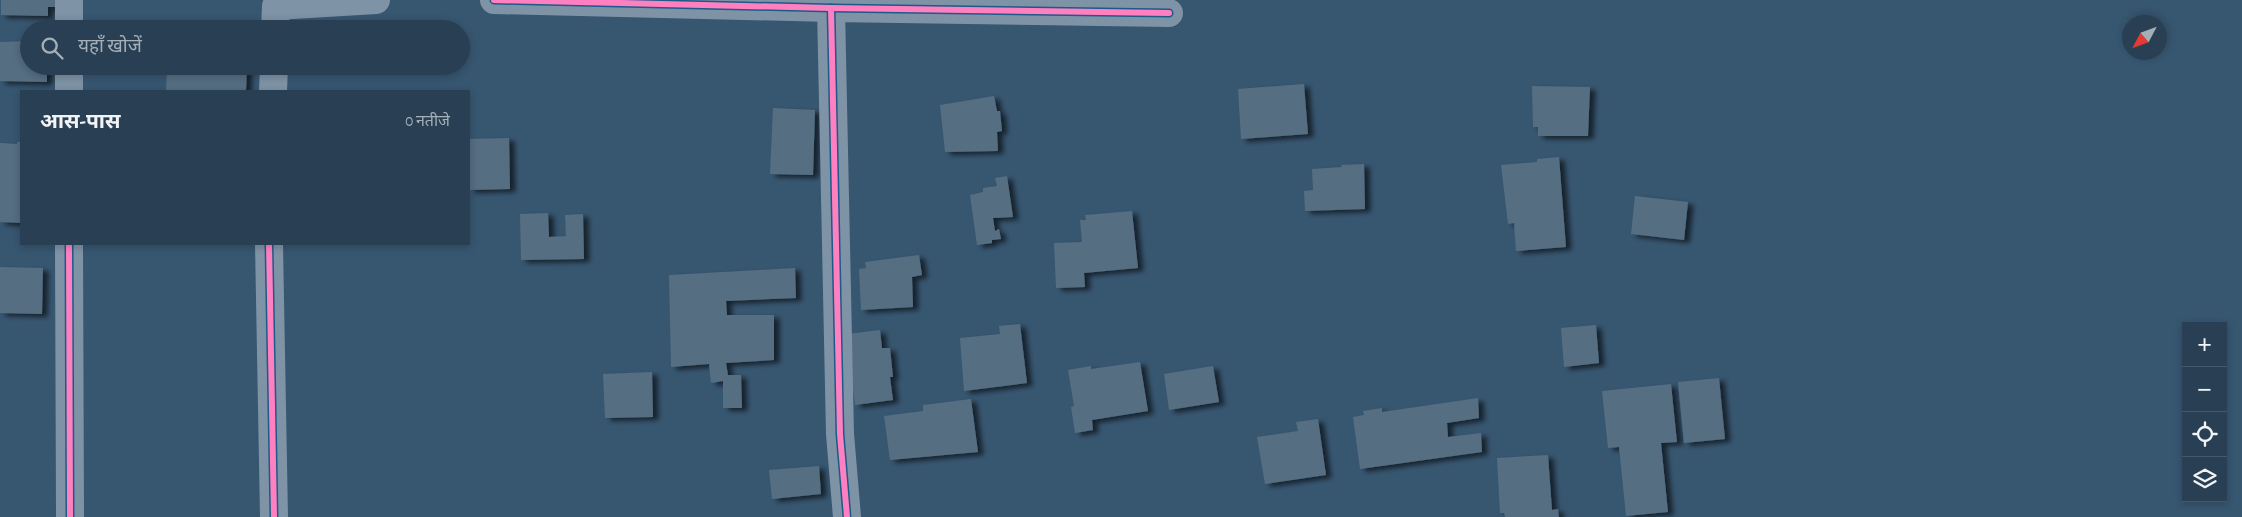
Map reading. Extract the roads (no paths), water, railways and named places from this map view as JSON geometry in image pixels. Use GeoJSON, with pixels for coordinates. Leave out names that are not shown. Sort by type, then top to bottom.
{"type":"FeatureCollection","features":[{"type":"Feature","properties":{"kind":"street"},"geometry":{"type":"LineString","coordinates":[[69,0],[69,20]]}},
{"type":"Feature","properties":{"kind":"street"},"geometry":{"type":"LineString","coordinates":[[275,20],[276,6],[376,0]]}},
{"type":"Feature","properties":{"kind":"street"},"geometry":{"type":"LineString","coordinates":[[494,0],[831,8],[1169,13]]}},
{"type":"Feature","properties":{"kind":"street"},"geometry":{"type":"LineString","coordinates":[[831,8],[840,434],[847,517]]}},
{"type":"Feature","properties":{"kind":"street"},"geometry":{"type":"LineString","coordinates":[[69,75],[69,90]]}},
{"type":"Feature","properties":{"kind":"street"},"geometry":{"type":"LineString","coordinates":[[273,90],[274,75]]}},
{"type":"Feature","properties":{"kind":"street"},"geometry":{"type":"LineString","coordinates":[[69,245],[70,517]]}},
{"type":"Feature","properties":{"kind":"street"},"geometry":{"type":"LineString","coordinates":[[269,245],[274,517]]}}]}
